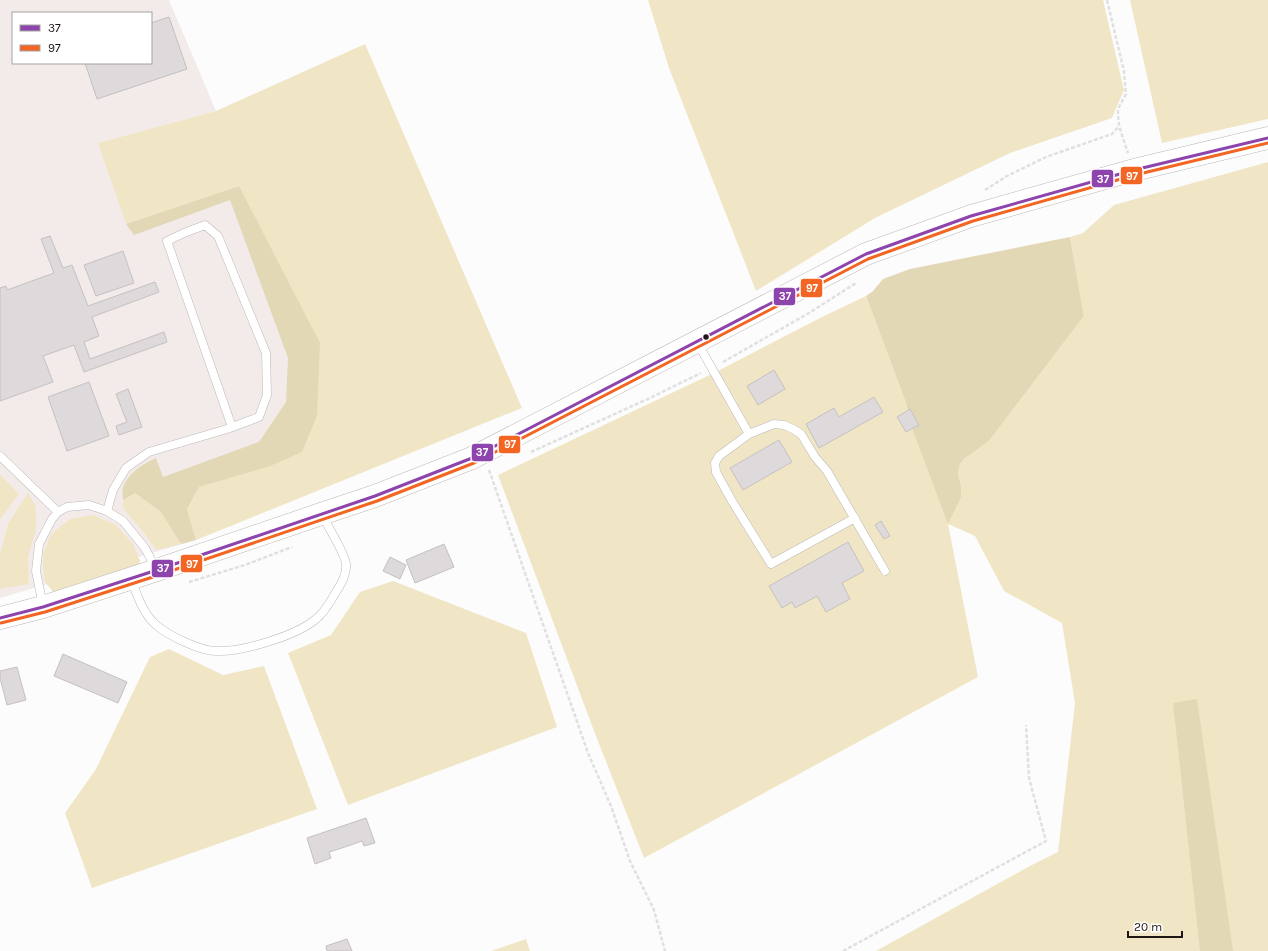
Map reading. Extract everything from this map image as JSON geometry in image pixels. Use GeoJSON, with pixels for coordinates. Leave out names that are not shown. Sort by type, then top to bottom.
{"type":"FeatureCollection","features":[{"type":"Feature","properties":{"kind":"main road"},"geometry":{"type":"LineString","coordinates":[[0,618],[43,607],[375,496],[480,464],[696,341],[866,254],[971,216],[1134,170],[1268,138]]}},
{"type":"Feature","properties":{"kind":"lane"},"geometry":{"type":"LineString","coordinates":[[107,511],[113,490],[126,468],[149,452],[232,427],[259,417],[266,395],[266,353],[218,236],[205,225],[167,241],[232,427]]}},
{"type":"Feature","properties":{"kind":"lane"},"geometry":{"type":"LineString","coordinates":[[696,341],[749,434]]}},
{"type":"Feature","properties":{"kind":"lane"},"geometry":{"type":"LineString","coordinates":[[855,518],[771,564],[732,501],[716,472],[715,463],[719,456],[749,434],[774,424],[784,425],[801,434],[815,457],[827,471],[855,518],[885,571]]}},
{"type":"Feature","properties":{"kind":"lane"},"geometry":{"type":"LineString","coordinates":[[0,456],[58,512]]}},
{"type":"Feature","properties":{"kind":"lane"},"geometry":{"type":"LineString","coordinates":[[43,607],[36,571],[39,544],[52,519],[58,512],[67,508],[89,505],[107,511],[123,521],[144,548],[157,570]]}},
{"type":"Feature","properties":{"kind":"lane"},"geometry":{"type":"LineString","coordinates":[[131,578],[138,598],[154,624],[180,640],[214,651],[233,651],[269,641],[302,629],[316,619],[324,612],[343,581],[346,565],[344,556],[321,514]]}},
{"type":"Feature","properties":{"kind":"path"},"geometry":{"type":"LineString","coordinates":[[1107,0],[1124,71],[1126,94],[1118,109],[1119,126],[1134,170]]}},
{"type":"Feature","properties":{"kind":"path"},"geometry":{"type":"LineString","coordinates":[[981,192],[1007,176],[1046,158],[1112,134],[1119,126]]}},
{"type":"Feature","properties":{"kind":"path"},"geometry":{"type":"LineString","coordinates":[[480,464],[588,753],[611,806],[630,861],[654,910],[665,951]]}},
{"type":"Feature","properties":{"kind":"path"},"geometry":{"type":"LineString","coordinates":[[843,951],[1046,841],[1029,778],[1026,725]]}},
{"type":"Feature","properties":{"kind":"shaded area"},"geometry":{"type":"Polygon","coordinates":[[[0,0],[169,0],[216,111],[99,143],[126,224],[239,186],[317,416],[187,509],[196,540],[0,598],[0,520],[19,494],[0,474],[0,0]]]}},
{"type":"Feature","properties":{"kind":"shaded area"},"geometry":{"type":"Polygon","coordinates":[[[648,0],[1103,0],[1124,90],[1112,118],[1010,153],[875,218],[756,291],[669,68],[648,0]]]}},
{"type":"Feature","properties":{"kind":"shaded area"},"geometry":{"type":"Polygon","coordinates":[[[1130,0],[1268,0],[1268,119],[1162,143],[1130,0]]]}},
{"type":"Feature","properties":{"kind":"shaded area"},"geometry":{"type":"Polygon","coordinates":[[[365,44],[522,408],[196,540],[187,509],[199,487],[268,467],[317,416],[239,186],[126,224],[98,143],[216,111],[365,44]]]}},
{"type":"Feature","properties":{"kind":"shaded area"},"geometry":{"type":"Polygon","coordinates":[[[1268,162],[1268,951],[876,951],[1058,852],[1075,703],[1062,623],[1004,591],[975,536],[948,524],[978,677],[644,858],[594,731],[498,475],[714,373],[866,296],[906,403],[912,428],[961,486],[958,473],[960,464],[964,459],[989,441],[1084,316],[1070,237],[1083,233],[1114,205],[1268,162]]]}},
{"type":"Feature","properties":{"kind":"shaded area"},"geometry":{"type":"Polygon","coordinates":[[[239,186],[320,343],[317,416],[302,452],[268,467],[199,487],[187,509],[196,540],[181,544],[161,512],[135,493],[123,500],[123,487],[129,477],[137,469],[156,458],[163,477],[259,442],[286,402],[288,358],[230,200],[134,235],[126,224],[239,186]]]}},
{"type":"Feature","properties":{"kind":"shaded area"},"geometry":{"type":"Polygon","coordinates":[[[1070,237],[1084,316],[989,441],[964,459],[960,464],[958,473],[961,486],[961,497],[948,524],[912,428],[906,403],[866,296],[873,291],[883,279],[910,269],[1070,237]]]}},
{"type":"Feature","properties":{"kind":"shaded area"},"geometry":{"type":"Polygon","coordinates":[[[0,474],[19,494],[0,520],[0,474]]]}},
{"type":"Feature","properties":{"kind":"shaded area"},"geometry":{"type":"Polygon","coordinates":[[[28,493],[36,507],[36,530],[28,557],[29,584],[0,589],[0,555],[8,524],[28,493]]]}},
{"type":"Feature","properties":{"kind":"shaded area"},"geometry":{"type":"Polygon","coordinates":[[[135,493],[161,512],[181,544],[156,550],[123,508],[123,500],[135,493]]]}},
{"type":"Feature","properties":{"kind":"shaded area"},"geometry":{"type":"Polygon","coordinates":[[[93,515],[116,525],[133,544],[140,561],[139,568],[53,592],[45,582],[43,568],[43,554],[51,534],[70,519],[93,515]]]}},
{"type":"Feature","properties":{"kind":"shaded area"},"geometry":{"type":"Polygon","coordinates":[[[393,581],[526,633],[557,727],[348,805],[288,653],[331,635],[360,592],[393,581]]]}},
{"type":"Feature","properties":{"kind":"shaded area"},"geometry":{"type":"Polygon","coordinates":[[[169,649],[223,675],[264,666],[317,809],[92,888],[65,813],[96,769],[150,657],[169,649]]]}},
{"type":"Feature","properties":{"kind":"shaded area"},"geometry":{"type":"Polygon","coordinates":[[[1197,699],[1233,951],[1200,951],[1173,703],[1197,699]]]}},
{"type":"Feature","properties":{"kind":"shaded area"},"geometry":{"type":"Polygon","coordinates":[[[526,939],[530,951],[491,951],[526,939]]]}},
{"type":"Feature","properties":{"kind":"building"},"geometry":{"type":"Polygon","coordinates":[[[169,17],[187,69],[97,99],[85,64],[152,64],[152,23],[169,17]]]}},
{"type":"Feature","properties":{"kind":"building"},"geometry":{"type":"Polygon","coordinates":[[[50,236],[63,268],[72,265],[88,306],[155,282],[159,292],[92,317],[99,336],[84,342],[90,359],[164,332],[167,342],[84,372],[74,345],[43,356],[53,382],[0,401],[0,288],[6,286],[7,290],[54,273],[41,239],[50,236]]]}},
{"type":"Feature","properties":{"kind":"building"},"geometry":{"type":"Polygon","coordinates":[[[123,251],[134,283],[96,296],[84,265],[123,251]]]}},
{"type":"Feature","properties":{"kind":"building"},"geometry":{"type":"Polygon","coordinates":[[[774,370],[785,389],[758,405],[747,386],[774,370]]]}},
{"type":"Feature","properties":{"kind":"building"},"geometry":{"type":"Polygon","coordinates":[[[89,382],[109,436],[67,451],[48,397],[89,382]]]}},
{"type":"Feature","properties":{"kind":"building"},"geometry":{"type":"Polygon","coordinates":[[[128,389],[142,427],[119,435],[116,426],[127,422],[116,394],[128,389]]]}},
{"type":"Feature","properties":{"kind":"building"},"geometry":{"type":"Polygon","coordinates":[[[874,397],[883,412],[819,448],[806,424],[834,408],[839,417],[874,397]]]}},
{"type":"Feature","properties":{"kind":"building"},"geometry":{"type":"Polygon","coordinates":[[[910,409],[919,425],[906,432],[897,417],[910,409]]]}},
{"type":"Feature","properties":{"kind":"building"},"geometry":{"type":"Polygon","coordinates":[[[779,440],[792,462],[743,490],[730,468],[779,440]]]}},
{"type":"Feature","properties":{"kind":"building"},"geometry":{"type":"Polygon","coordinates":[[[881,521],[890,536],[884,539],[875,525],[881,521]]]}},
{"type":"Feature","properties":{"kind":"building"},"geometry":{"type":"Polygon","coordinates":[[[848,542],[864,571],[842,583],[850,599],[826,612],[817,596],[795,608],[792,602],[782,608],[769,586],[848,542]]]}},
{"type":"Feature","properties":{"kind":"building"},"geometry":{"type":"Polygon","coordinates":[[[444,544],[454,567],[415,583],[406,560],[444,544]]]}},
{"type":"Feature","properties":{"kind":"building"},"geometry":{"type":"Polygon","coordinates":[[[390,557],[406,565],[400,579],[383,571],[390,557]]]}},
{"type":"Feature","properties":{"kind":"building"},"geometry":{"type":"Polygon","coordinates":[[[63,654],[127,682],[118,703],[54,676],[63,654]]]}},
{"type":"Feature","properties":{"kind":"building"},"geometry":{"type":"Polygon","coordinates":[[[17,667],[26,700],[7,705],[0,678],[0,671],[17,667]]]}},
{"type":"Feature","properties":{"kind":"building"},"geometry":{"type":"Polygon","coordinates":[[[366,818],[375,843],[364,846],[362,841],[329,852],[331,858],[315,864],[307,838],[366,818]]]}},
{"type":"Feature","properties":{"kind":"building"},"geometry":{"type":"Polygon","coordinates":[[[347,939],[352,951],[327,951],[326,946],[347,939]]]}},
{"type":"Feature","properties":{"kind":"transit line","name":"37"},"geometry":{"type":"LineString","coordinates":[[0,618],[43,607],[157,570],[375,496],[472,458],[866,254],[971,216],[1134,170],[1268,138]]}},
{"type":"Feature","properties":{"kind":"transit line","name":"97"},"geometry":{"type":"LineString","coordinates":[[1,623],[45,612],[159,575],[377,501],[474,463],[868,259],[973,221],[1135,175],[1268,143]]}}]}
